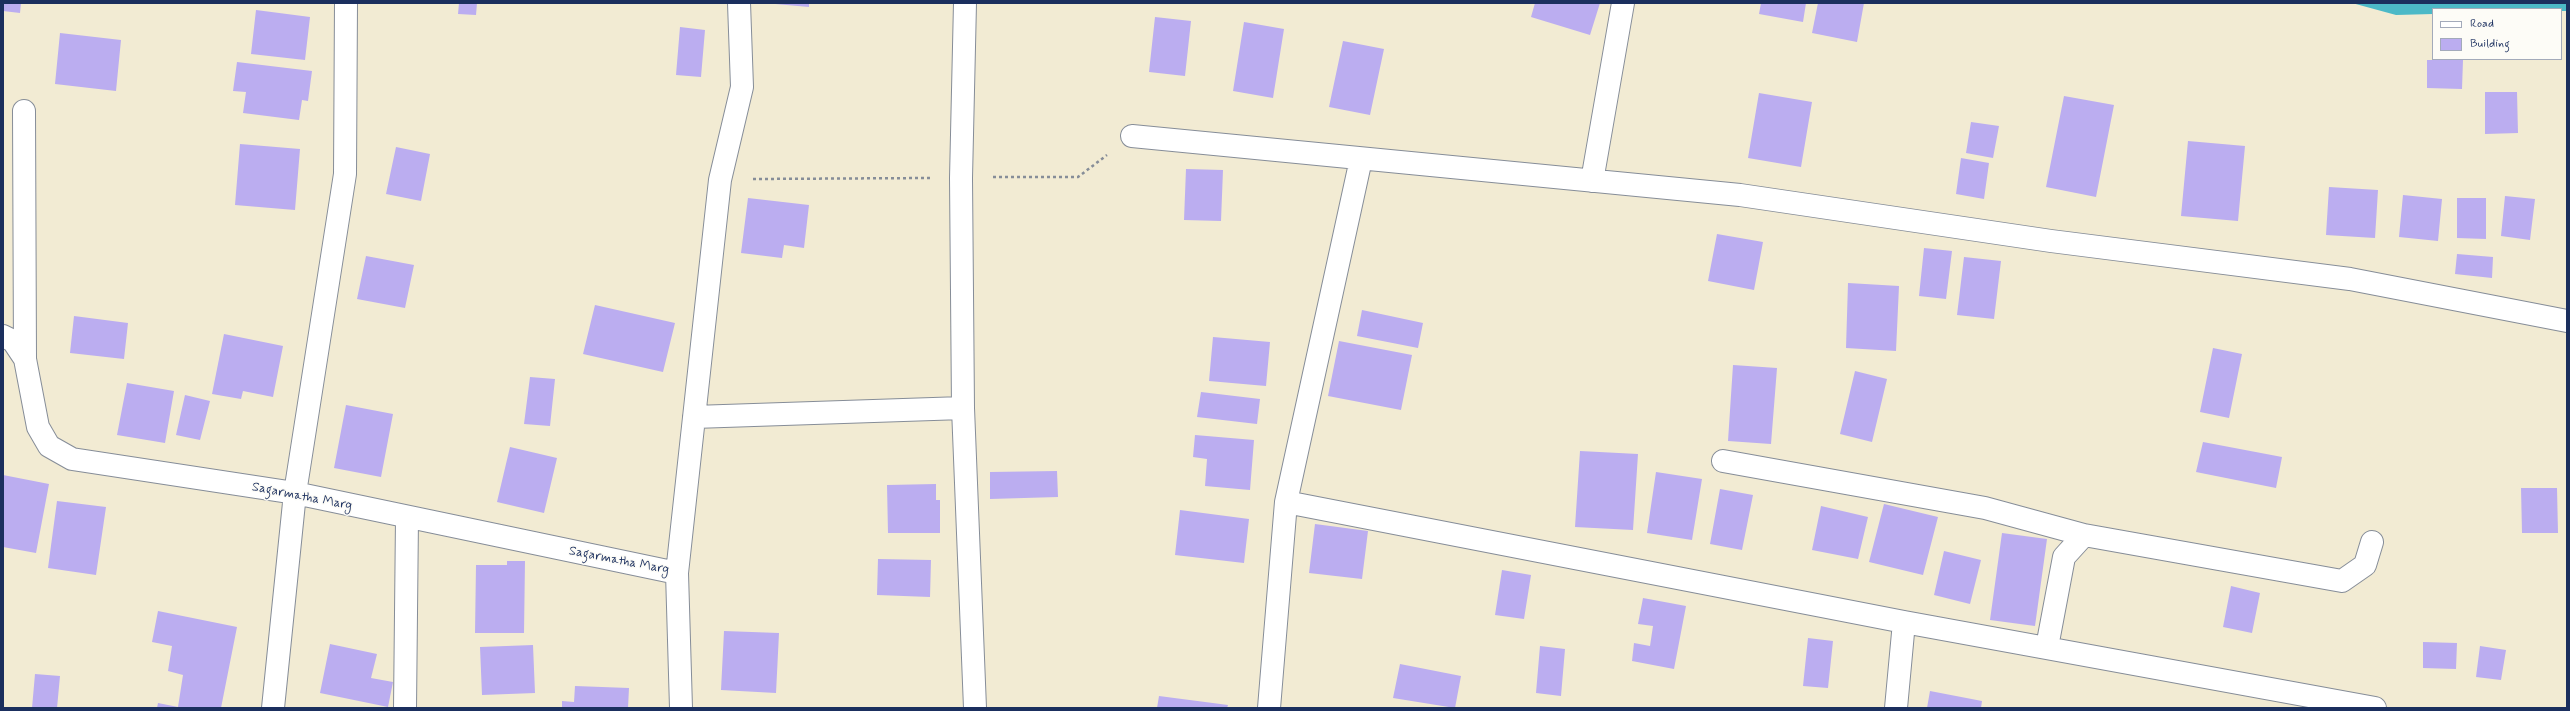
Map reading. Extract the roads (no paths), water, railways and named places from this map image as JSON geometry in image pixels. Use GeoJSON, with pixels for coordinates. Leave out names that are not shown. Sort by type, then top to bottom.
{"type":"FeatureCollection","features":[{"type":"Feature","properties":{"kind":"street"},"geometry":{"type":"LineString","coordinates":[[273,708],[295,493],[345,174],[346,3]]}},
{"type":"Feature","properties":{"kind":"street"},"geometry":{"type":"LineString","coordinates":[[681,708],[677,573],[720,180],[742,87],[739,3]]}},
{"type":"Feature","properties":{"kind":"street"},"geometry":{"type":"LineString","coordinates":[[965,3],[960,178],[963,408],[975,708]]}},
{"type":"Feature","properties":{"kind":"street"},"geometry":{"type":"LineString","coordinates":[[1592,181],[1623,3]]}},
{"type":"Feature","properties":{"kind":"street"},"geometry":{"type":"LineString","coordinates":[[24,111],[24,359]]}},
{"type":"Feature","properties":{"kind":"street"},"geometry":{"type":"LineString","coordinates":[[1132,136],[1740,195],[2051,241],[2350,279],[2567,321]]}},
{"type":"Feature","properties":{"kind":"street"},"geometry":{"type":"LineString","coordinates":[[1269,708],[1286,502],[1361,159]]}},
{"type":"Feature","properties":{"kind":"street","name":"Sagarmatha Marg"},"geometry":{"type":"LineString","coordinates":[[3,336],[14,341],[24,359],[38,427],[49,446],[72,459],[295,493],[407,518],[677,573]]}},
{"type":"Feature","properties":{"kind":"street"},"geometry":{"type":"LineString","coordinates":[[694,417],[963,408]]}},
{"type":"Feature","properties":{"kind":"street"},"geometry":{"type":"LineString","coordinates":[[1723,461],[1985,508],[2084,535],[2342,581],[2365,565],[2372,542]]}},
{"type":"Feature","properties":{"kind":"street"},"geometry":{"type":"LineString","coordinates":[[1286,502],[1904,622],[2375,708]]}},
{"type":"Feature","properties":{"kind":"street"},"geometry":{"type":"LineString","coordinates":[[405,708],[407,518]]}},
{"type":"Feature","properties":{"kind":"street"},"geometry":{"type":"LineString","coordinates":[[2047,648],[2064,557],[2084,535]]}},
{"type":"Feature","properties":{"kind":"street"},"geometry":{"type":"LineString","coordinates":[[1896,708],[1904,622]]}},
{"type":"Feature","properties":{"kind":"water"},"geometry":{"type":"Polygon","coordinates":[[[2352,3],[2567,3],[2567,11],[2562,11],[2562,8],[2432,8],[2432,14],[2396,15],[2352,3]]]}}]}
